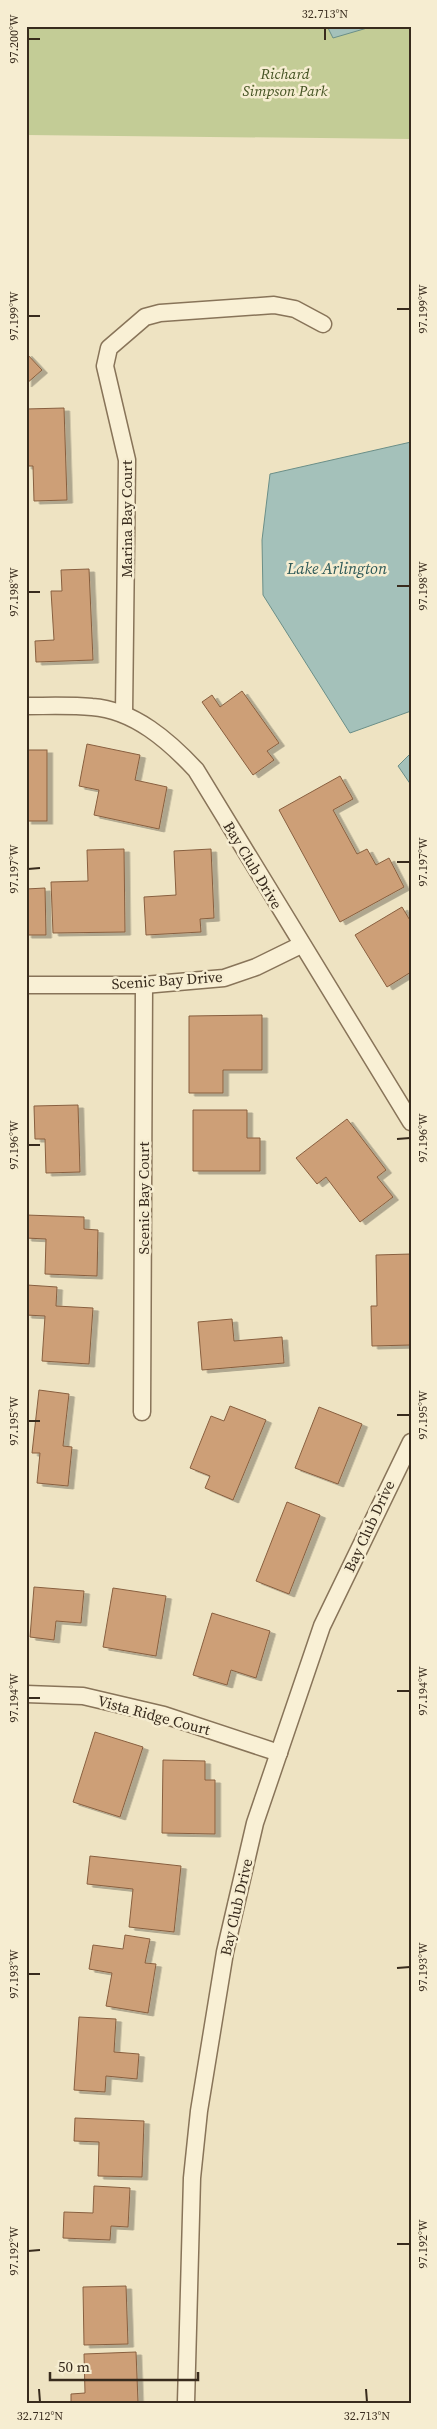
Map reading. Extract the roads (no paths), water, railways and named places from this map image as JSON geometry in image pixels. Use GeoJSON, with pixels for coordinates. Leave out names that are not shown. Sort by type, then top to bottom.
{"type":"FeatureCollection","features":[{"type":"Feature","properties":{"kind":"street","name":"Marina Bay Court"},"geometry":{"type":"LineString","coordinates":[[124,714],[127,460],[105,366],[109,348],[145,317],[160,313],[274,305],[295,309],[323,324]]}},
{"type":"Feature","properties":{"kind":"street","name":"Bay Club Drive"},"geometry":{"type":"LineString","coordinates":[[26,706],[94,706],[124,714],[170,742],[196,770],[411,1122]]}},
{"type":"Feature","properties":{"kind":"street","name":"Scenic Bay Drive"},"geometry":{"type":"LineString","coordinates":[[26,985],[144,985],[224,978],[256,967],[301,944]]}},
{"type":"Feature","properties":{"kind":"street","name":"Scenic Bay Court"},"geometry":{"type":"LineString","coordinates":[[142,1412],[144,985]]}},
{"type":"Feature","properties":{"kind":"street","name":"Bay Club Drive"},"geometry":{"type":"LineString","coordinates":[[186,2403],[185,2366],[192,2178],[199,2111],[225,1952],[255,1823],[322,1626],[411,1442]]}},
{"type":"Feature","properties":{"kind":"street","name":"Vista Ridge Court"},"geometry":{"type":"LineString","coordinates":[[26,1694],[83,1696],[155,1713],[279,1752]]}},
{"type":"Feature","properties":{"kind":"water"},"geometry":{"type":"Polygon","coordinates":[[[327,26],[374,26],[333,38],[327,26]]]}},
{"type":"Feature","properties":{"kind":"water","name":"Lake Arlington"},"geometry":{"type":"Polygon","coordinates":[[[411,442],[411,711],[350,733],[263,595],[262,540],[270,474],[411,442]]]}},
{"type":"Feature","properties":{"kind":"water"},"geometry":{"type":"Polygon","coordinates":[[[411,753],[411,785],[398,766],[411,753]]]}},
{"type":"Feature","properties":{"kind":"park label","name":"Richard Simpson Park"},"geometry":{"type":"Point","coordinates":[285,82]}}]}
